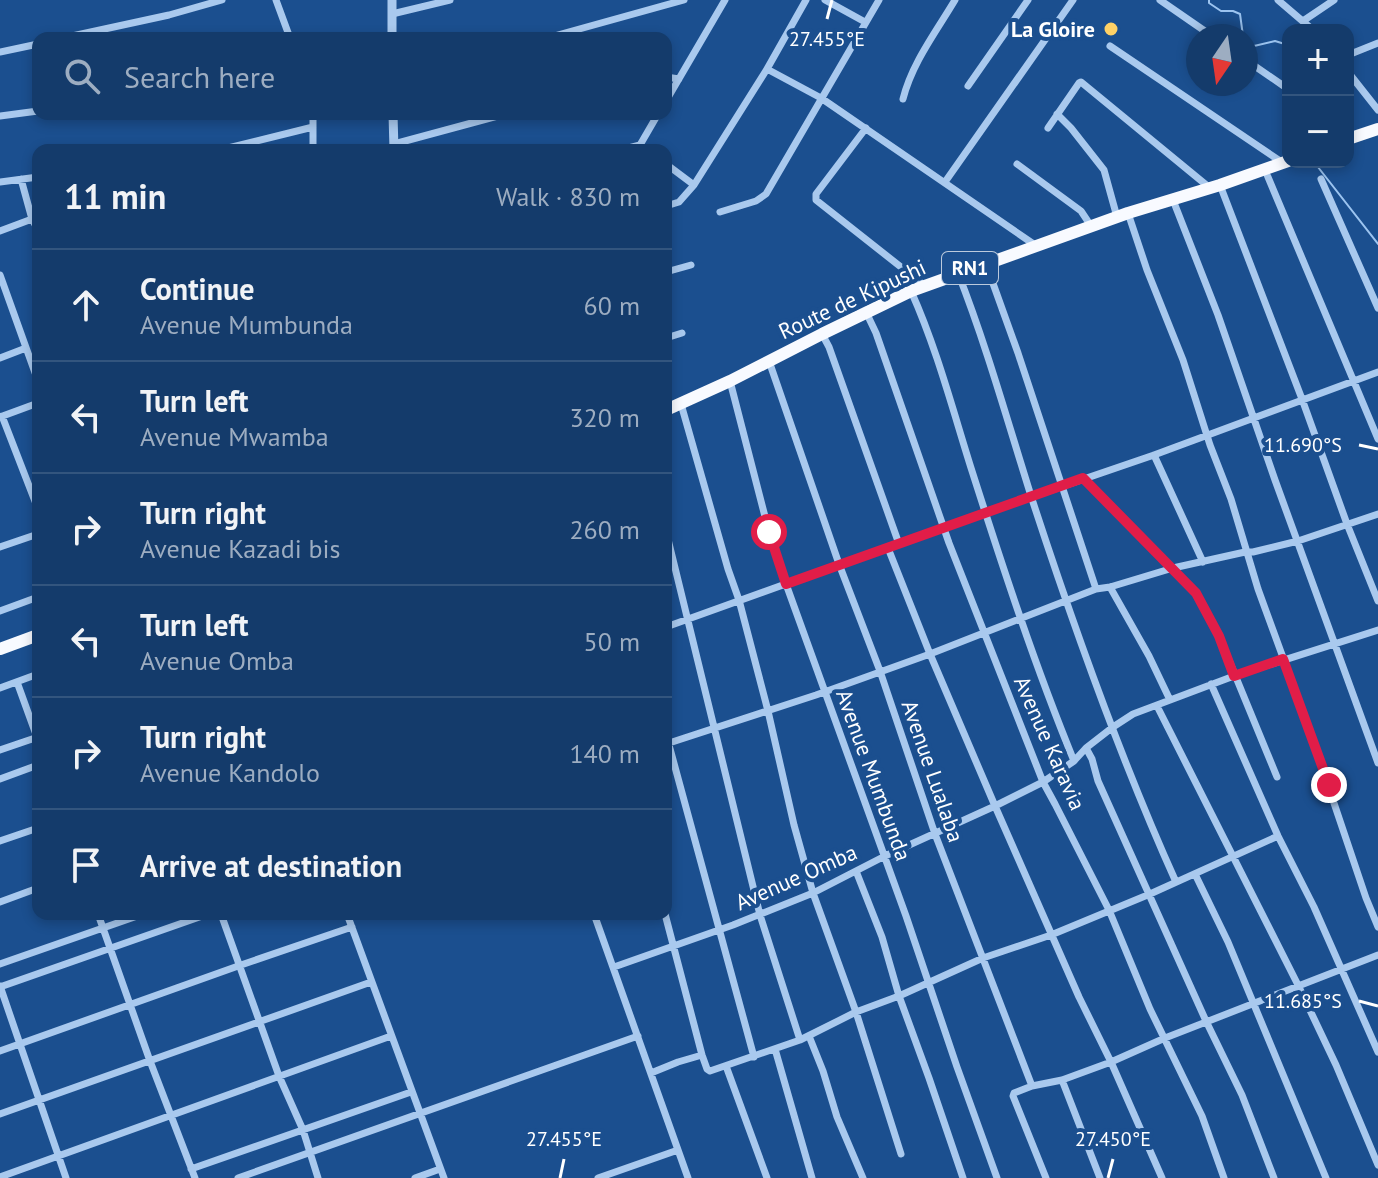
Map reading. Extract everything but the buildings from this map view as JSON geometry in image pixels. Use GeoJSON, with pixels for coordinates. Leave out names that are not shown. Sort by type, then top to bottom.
{"type":"FeatureCollection","features":[{"type":"Feature","properties":{"kind":"highway"},"geometry":{"type":"LineString","coordinates":[[1354,135],[1378,129]]}},
{"type":"Feature","properties":{"kind":"highway","name":"Route de Kipushi"},"geometry":{"type":"LineString","coordinates":[[672,408],[911,291],[1122,215],[1282,163]]}},
{"type":"Feature","properties":{"kind":"highway"},"geometry":{"type":"LineString","coordinates":[[0,649],[32,637]]}},
{"type":"Feature","properties":{"kind":"street"},"geometry":{"type":"LineString","coordinates":[[91,32],[222,0]]}},
{"type":"Feature","properties":{"kind":"street"},"geometry":{"type":"LineString","coordinates":[[276,0],[288,32]]}},
{"type":"Feature","properties":{"kind":"street"},"geometry":{"type":"LineString","coordinates":[[392,0],[392,32]]}},
{"type":"Feature","properties":{"kind":"street"},"geometry":{"type":"LineString","coordinates":[[392,14],[450,0]]}},
{"type":"Feature","properties":{"kind":"street"},"geometry":{"type":"LineString","coordinates":[[569,32],[684,0]]}},
{"type":"Feature","properties":{"kind":"street"},"geometry":{"type":"LineString","coordinates":[[672,91],[725,0]]}},
{"type":"Feature","properties":{"kind":"street"},"geometry":{"type":"LineString","coordinates":[[672,204],[679,202],[694,185],[806,0]]}},
{"type":"Feature","properties":{"kind":"street"},"geometry":{"type":"LineString","coordinates":[[825,0],[865,22]]}},
{"type":"Feature","properties":{"kind":"street"},"geometry":{"type":"LineString","coordinates":[[720,212],[764,197],[879,0]]}},
{"type":"Feature","properties":{"kind":"street"},"geometry":{"type":"LineString","coordinates":[[903,99],[913,69],[955,0]]}},
{"type":"Feature","properties":{"kind":"street"},"geometry":{"type":"LineString","coordinates":[[968,86],[1028,0]]}},
{"type":"Feature","properties":{"kind":"street"},"geometry":{"type":"LineString","coordinates":[[945,182],[1073,0]]}},
{"type":"Feature","properties":{"kind":"street"},"geometry":{"type":"LineString","coordinates":[[1160,0],[1195,24]]}},
{"type":"Feature","properties":{"kind":"street"},"geometry":{"type":"LineString","coordinates":[[1278,0],[1306,24]]}},
{"type":"Feature","properties":{"kind":"street"},"geometry":{"type":"LineString","coordinates":[[1303,21],[1334,0]]}},
{"type":"Feature","properties":{"kind":"street"},"geometry":{"type":"LineString","coordinates":[[1354,53],[1378,43]]}},
{"type":"Feature","properties":{"kind":"street"},"geometry":{"type":"LineString","coordinates":[[0,52],[32,45]]}},
{"type":"Feature","properties":{"kind":"street"},"geometry":{"type":"LineString","coordinates":[[1110,46],[1282,160]]}},
{"type":"Feature","properties":{"kind":"street"},"geometry":{"type":"LineString","coordinates":[[1258,68],[1282,85]]}},
{"type":"Feature","properties":{"kind":"street"},"geometry":{"type":"LineString","coordinates":[[767,69],[821,98],[1035,245]]}},
{"type":"Feature","properties":{"kind":"street"},"geometry":{"type":"LineString","coordinates":[[672,78],[679,79]]}},
{"type":"Feature","properties":{"kind":"street"},"geometry":{"type":"LineString","coordinates":[[1354,80],[1378,110]]}},
{"type":"Feature","properties":{"kind":"street"},"geometry":{"type":"LineString","coordinates":[[1048,128],[1082,83],[1215,187],[1302,399],[1378,601]]}},
{"type":"Feature","properties":{"kind":"street"},"geometry":{"type":"LineString","coordinates":[[0,116],[32,112]]}},
{"type":"Feature","properties":{"kind":"street"},"geometry":{"type":"LineString","coordinates":[[1057,114],[1104,170],[1183,360],[1231,499],[1245,552],[1378,927]]}},
{"type":"Feature","properties":{"kind":"street"},"geometry":{"type":"LineString","coordinates":[[313,120],[313,144]]}},
{"type":"Feature","properties":{"kind":"street"},"geometry":{"type":"LineString","coordinates":[[393,120],[394,144]]}},
{"type":"Feature","properties":{"kind":"street"},"geometry":{"type":"LineString","coordinates":[[404,144],[485,120]]}},
{"type":"Feature","properties":{"kind":"street"},"geometry":{"type":"LineString","coordinates":[[645,144],[655,120]]}},
{"type":"Feature","properties":{"kind":"street"},"geometry":{"type":"LineString","coordinates":[[254,144],[313,127]]}},
{"type":"Feature","properties":{"kind":"street"},"geometry":{"type":"LineString","coordinates":[[866,128],[816,194],[816,200],[925,286]]}},
{"type":"Feature","properties":{"kind":"street"},"geometry":{"type":"LineString","coordinates":[[1017,164],[1081,211],[1091,226]]}},
{"type":"Feature","properties":{"kind":"street"},"geometry":{"type":"LineString","coordinates":[[672,168],[694,185]]}},
{"type":"Feature","properties":{"kind":"street"},"geometry":{"type":"LineString","coordinates":[[1265,170],[1378,439]]}},
{"type":"Feature","properties":{"kind":"street"},"geometry":{"type":"LineString","coordinates":[[0,182],[32,178]]}},
{"type":"Feature","properties":{"kind":"street"},"geometry":{"type":"LineString","coordinates":[[0,231],[32,219],[21,179]]}},
{"type":"Feature","properties":{"kind":"street"},"geometry":{"type":"LineString","coordinates":[[1321,179],[1378,308]]}},
{"type":"Feature","properties":{"kind":"street"},"geometry":{"type":"LineString","coordinates":[[1173,200],[1218,315],[1378,763]]}},
{"type":"Feature","properties":{"kind":"street"},"geometry":{"type":"LineString","coordinates":[[672,270],[691,265]]}},
{"type":"Feature","properties":{"kind":"street"},"geometry":{"type":"LineString","coordinates":[[958,273],[993,369],[1066,601],[1141,801],[1176,882]]}},
{"type":"Feature","properties":{"kind":"street"},"geometry":{"type":"LineString","coordinates":[[0,275],[32,364]]}},
{"type":"Feature","properties":{"kind":"street"},"geometry":{"type":"LineString","coordinates":[[990,275],[1096,589]]}},
{"type":"Feature","properties":{"kind":"street"},"geometry":{"type":"LineString","coordinates":[[911,291],[934,351],[1049,700],[1074,761]]}},
{"type":"Feature","properties":{"kind":"street","name":"Avenue Karavia"},"geometry":{"type":"LineString","coordinates":[[866,312],[944,527],[1043,782],[1109,910],[1150,1009],[1202,1116],[1224,1178]]}},
{"type":"Feature","properties":{"kind":"street"},"geometry":{"type":"LineString","coordinates":[[672,336],[682,333]]}},
{"type":"Feature","properties":{"kind":"street"},"geometry":{"type":"LineString","coordinates":[[822,334],[899,544]]}},
{"type":"Feature","properties":{"kind":"street"},"geometry":{"type":"LineString","coordinates":[[0,358],[26,348]]}},
{"type":"Feature","properties":{"kind":"street","name":"Avenue Lualaba"},"geometry":{"type":"LineString","coordinates":[[769,361],[935,834],[1032,1086]]}},
{"type":"Feature","properties":{"kind":"street"},"geometry":{"type":"LineString","coordinates":[[672,625],[1154,455],[1378,372]]}},
{"type":"Feature","properties":{"kind":"street","name":"Avenue Mumbunda"},"geometry":{"type":"LineString","coordinates":[[730,381],[769,532],[786,584],[997,1178]]}},
{"type":"Feature","properties":{"kind":"street"},"geometry":{"type":"LineString","coordinates":[[681,404],[739,600],[813,893],[856,1012],[901,1154]]}},
{"type":"Feature","properties":{"kind":"street"},"geometry":{"type":"LineString","coordinates":[[32,405],[1,417],[32,494]]}},
{"type":"Feature","properties":{"kind":"street"},"geometry":{"type":"LineString","coordinates":[[1154,455],[1203,562]]}},
{"type":"Feature","properties":{"kind":"street"},"geometry":{"type":"LineString","coordinates":[[1083,478],[1196,593],[1219,636],[1277,777]]}},
{"type":"Feature","properties":{"kind":"street"},"geometry":{"type":"LineString","coordinates":[[672,740],[824,692],[1096,589],[1173,568],[1298,541],[1378,514]]}},
{"type":"Feature","properties":{"kind":"street"},"geometry":{"type":"LineString","coordinates":[[0,547],[32,536]]}},
{"type":"Feature","properties":{"kind":"street"},"geometry":{"type":"LineString","coordinates":[[888,548],[930,654],[1051,935],[1162,1178]]}},
{"type":"Feature","properties":{"kind":"street"},"geometry":{"type":"LineString","coordinates":[[672,555],[760,915],[800,1040]]}},
{"type":"Feature","properties":{"kind":"street"},"geometry":{"type":"LineString","coordinates":[[1110,587],[1170,700]]}},
{"type":"Feature","properties":{"kind":"street"},"geometry":{"type":"LineString","coordinates":[[0,611],[32,599]]}},
{"type":"Feature","properties":{"kind":"street","name":"Avenue Omba"},"geometry":{"type":"LineString","coordinates":[[614,967],[813,893],[995,806],[1043,782],[1133,714],[1283,659],[1378,630]]}},
{"type":"Feature","properties":{"kind":"street"},"geometry":{"type":"LineString","coordinates":[[0,688],[32,676]]}},
{"type":"Feature","properties":{"kind":"street"},"geometry":{"type":"LineString","coordinates":[[17,682],[32,722]]}},
{"type":"Feature","properties":{"kind":"street"},"geometry":{"type":"LineString","coordinates":[[1211,684],[1378,1052]]}},
{"type":"Feature","properties":{"kind":"street"},"geometry":{"type":"LineString","coordinates":[[1157,706],[1298,985],[1378,1165]]}},
{"type":"Feature","properties":{"kind":"street"},"geometry":{"type":"LineString","coordinates":[[0,750],[32,740]]}},
{"type":"Feature","properties":{"kind":"street"},"geometry":{"type":"LineString","coordinates":[[1086,748],[1098,781],[1242,1095],[1274,1178]]}},
{"type":"Feature","properties":{"kind":"street"},"geometry":{"type":"LineString","coordinates":[[672,759],[754,1057]]}},
{"type":"Feature","properties":{"kind":"street"},"geometry":{"type":"LineString","coordinates":[[0,779],[32,767]]}},
{"type":"Feature","properties":{"kind":"street"},"geometry":{"type":"LineString","coordinates":[[0,841],[32,830]]}},
{"type":"Feature","properties":{"kind":"street"},"geometry":{"type":"LineString","coordinates":[[666,920],[702,1055],[710,1071],[800,1040],[856,1012],[983,958],[1051,935],[1150,894],[1278,836]]}},
{"type":"Feature","properties":{"kind":"street"},"geometry":{"type":"LineString","coordinates":[[856,871],[882,937],[899,996],[963,1178]]}},
{"type":"Feature","properties":{"kind":"street"},"geometry":{"type":"LineString","coordinates":[[1195,874],[1228,942],[1326,1178]]}},
{"type":"Feature","properties":{"kind":"street"},"geometry":{"type":"LineString","coordinates":[[0,902],[32,890]]}},
{"type":"Feature","properties":{"kind":"street"},"geometry":{"type":"LineString","coordinates":[[100,920],[195,1178]]}},
{"type":"Feature","properties":{"kind":"street"},"geometry":{"type":"LineString","coordinates":[[0,964],[126,920]]}},
{"type":"Feature","properties":{"kind":"street"},"geometry":{"type":"LineString","coordinates":[[66,1178],[0,987],[192,920]]}},
{"type":"Feature","properties":{"kind":"street"},"geometry":{"type":"LineString","coordinates":[[223,920],[279,1076],[303,1130],[318,1178]]}},
{"type":"Feature","properties":{"kind":"street"},"geometry":{"type":"LineString","coordinates":[[349,920],[444,1178]]}},
{"type":"Feature","properties":{"kind":"street"},"geometry":{"type":"LineString","coordinates":[[596,920],[688,1178]]}},
{"type":"Feature","properties":{"kind":"street"},"geometry":{"type":"LineString","coordinates":[[0,1051],[352,927]]}},
{"type":"Feature","properties":{"kind":"street"},"geometry":{"type":"LineString","coordinates":[[1046,1178],[1014,1093],[1111,1062],[1253,1002],[1378,955]]}},
{"type":"Feature","properties":{"kind":"street"},"geometry":{"type":"LineString","coordinates":[[0,1114],[371,982]]}},
{"type":"Feature","properties":{"kind":"street"},"geometry":{"type":"LineString","coordinates":[[0,1177],[391,1036]]}},
{"type":"Feature","properties":{"kind":"street"},"geometry":{"type":"LineString","coordinates":[[238,1178],[638,1036]]}},
{"type":"Feature","properties":{"kind":"street"},"geometry":{"type":"LineString","coordinates":[[809,1036],[837,1117],[863,1178]]}},
{"type":"Feature","properties":{"kind":"street"},"geometry":{"type":"LineString","coordinates":[[775,1049],[812,1178]]}},
{"type":"Feature","properties":{"kind":"street"},"geometry":{"type":"LineString","coordinates":[[651,1073],[702,1055]]}},
{"type":"Feature","properties":{"kind":"street"},"geometry":{"type":"LineString","coordinates":[[726,1066],[767,1178]]}},
{"type":"Feature","properties":{"kind":"street"},"geometry":{"type":"LineString","coordinates":[[1062,1080],[1100,1178]]}},
{"type":"Feature","properties":{"kind":"street"},"geometry":{"type":"LineString","coordinates":[[191,1169],[411,1092]]}},
{"type":"Feature","properties":{"kind":"street"},"geometry":{"type":"LineString","coordinates":[[598,1178],[678,1150]]}},
{"type":"Feature","properties":{"kind":"street"},"geometry":{"type":"LineString","coordinates":[[415,1178],[440,1169]]}},
{"type":"Feature","properties":{"kind":"waterway"},"geometry":{"type":"LineString","coordinates":[[1209,0],[1221,11],[1240,14],[1241,24]]}},
{"type":"Feature","properties":{"kind":"waterway"},"geometry":{"type":"LineString","coordinates":[[1258,45],[1275,41],[1282,43]]}},
{"type":"Feature","properties":{"kind":"waterway"},"geometry":{"type":"LineString","coordinates":[[1319,168],[1378,244]]}},
{"type":"Feature","properties":{"kind":"place","name":"La Gloire"},"geometry":{"type":"Point","coordinates":[1111,29]}},
{"type":"Feature","properties":{"kind":"route"},"geometry":{"type":"LineString","coordinates":[[769,532],[786,584],[1083,478],[1196,593],[1219,636],[1234,676],[1283,659],[1329,785]]}}]}
